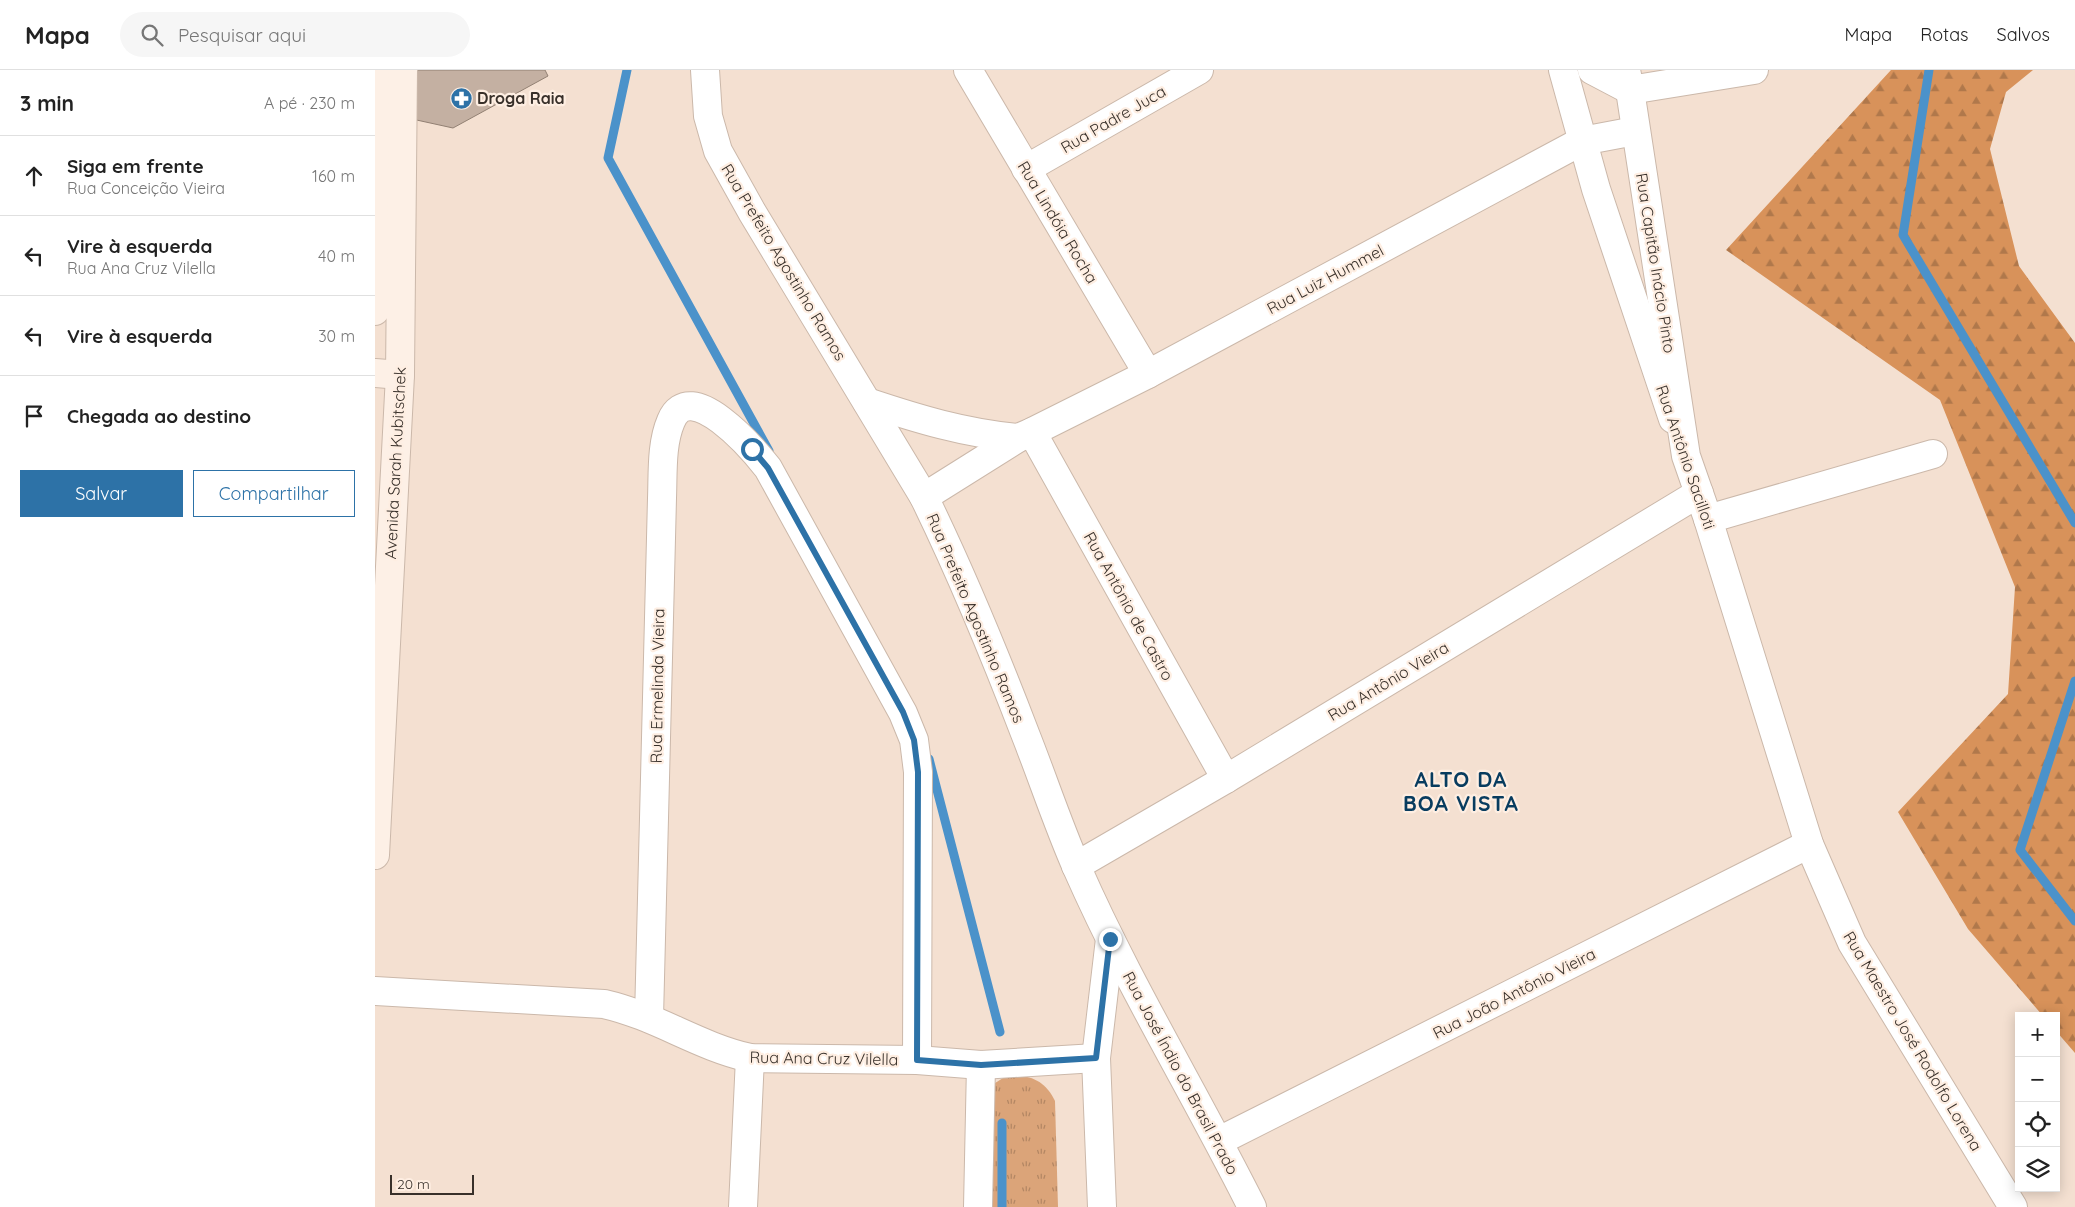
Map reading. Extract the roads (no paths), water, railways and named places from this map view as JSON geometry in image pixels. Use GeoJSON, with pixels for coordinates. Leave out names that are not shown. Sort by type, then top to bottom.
{"type":"FeatureCollection","features":[{"type":"Feature","properties":{"kind":"main road"},"geometry":{"type":"LineString","coordinates":[[375,312],[385,70]]}},
{"type":"Feature","properties":{"kind":"main road","name":"Avenida Sarah Kubitschek"},"geometry":{"type":"LineString","coordinates":[[375,855],[388,374],[403,70]]}},
{"type":"Feature","properties":{"kind":"street","name":"Rua Prefeito Agostinho Ramos"},"geometry":{"type":"LineString","coordinates":[[705,70],[707,116],[718,151],[752,212],[924,497],[947,544],[985,632],[1076,866],[1110,939]]}},
{"type":"Feature","properties":{"kind":"street","name":"Rua Lindóia Rocha"},"geometry":{"type":"LineString","coordinates":[[968,70],[1148,374]]}},
{"type":"Feature","properties":{"kind":"street","name":"Rua Padre Juca"},"geometry":{"type":"LineString","coordinates":[[1026,169],[1199,70]]}},
{"type":"Feature","properties":{"kind":"street","name":"Rua Antônio Sacilloti"},"geometry":{"type":"LineString","coordinates":[[1563,70],[1582,141],[1616,251],[1704,506],[1809,844]]}},
{"type":"Feature","properties":{"kind":"street"},"geometry":{"type":"LineString","coordinates":[[1591,70],[1628,80],[1754,70]]}},
{"type":"Feature","properties":{"kind":"street","name":"Rua Capitão Inácio Pinto"},"geometry":{"type":"LineString","coordinates":[[1628,80],[1686,456]]}},
{"type":"Feature","properties":{"kind":"street","name":"Rua Luiz Hummel"},"geometry":{"type":"LineString","coordinates":[[924,497],[1025,435],[1148,374],[1582,141],[1635,131]]}},
{"type":"Feature","properties":{"kind":"street"},"geometry":{"type":"LineString","coordinates":[[867,402],[956,429],[981,434],[1025,435]]}},
{"type":"Feature","properties":{"kind":"street","name":"Rua Ermelinda Vieira"},"geometry":{"type":"LineString","coordinates":[[649,1018],[662,498],[665,450],[671,420],[684,407],[692,405],[711,413],[752,449],[768,468],[903,712],[914,740],[918,772],[917,1060]]}},
{"type":"Feature","properties":{"kind":"street","name":"Rua Antônio de Castro"},"geometry":{"type":"LineString","coordinates":[[1025,435],[1226,779]]}},
{"type":"Feature","properties":{"kind":"street","name":"Rua Antônio Vieira"},"geometry":{"type":"LineString","coordinates":[[1076,866],[1704,506],[1933,454]]}},
{"type":"Feature","properties":{"kind":"street","name":"Rua João Antônio Vieira"},"geometry":{"type":"LineString","coordinates":[[1219,1141],[1809,844]]}},
{"type":"Feature","properties":{"kind":"street","name":"Rua Maestro José Rodolfo Lorena"},"geometry":{"type":"LineString","coordinates":[[1809,844],[1852,943],[2013,1207]]}},
{"type":"Feature","properties":{"kind":"street"},"geometry":{"type":"LineString","coordinates":[[1102,1207],[1096,1058],[1110,939]]}},
{"type":"Feature","properties":{"kind":"street","name":"Rua José Índio do Brasil Prado"},"geometry":{"type":"LineString","coordinates":[[1110,939],[1219,1141],[1252,1207]]}},
{"type":"Feature","properties":{"kind":"street","name":"Rua Ana Cruz Vilella"},"geometry":{"type":"LineString","coordinates":[[375,991],[604,1004],[629,1010],[649,1018],[726,1053],[750,1058],[917,1060],[981,1065],[1096,1058]]}},
{"type":"Feature","properties":{"kind":"street"},"geometry":{"type":"LineString","coordinates":[[743,1207],[750,1058]]}},
{"type":"Feature","properties":{"kind":"street"},"geometry":{"type":"LineString","coordinates":[[978,1207],[981,1065]]}},
{"type":"Feature","properties":{"kind":"waterway"},"geometry":{"type":"LineString","coordinates":[[627,70],[608,158],[769,451]]}},
{"type":"Feature","properties":{"kind":"waterway"},"geometry":{"type":"LineString","coordinates":[[1929,70],[1903,235],[2075,523]]}},
{"type":"Feature","properties":{"kind":"waterway"},"geometry":{"type":"LineString","coordinates":[[2075,681],[2020,850],[2075,921]]}},
{"type":"Feature","properties":{"kind":"waterway"},"geometry":{"type":"LineString","coordinates":[[929,759],[1000,1032]]}},
{"type":"Feature","properties":{"kind":"waterway"},"geometry":{"type":"LineString","coordinates":[[1002,1123],[1002,1207]]}},
{"type":"Feature","properties":{"kind":"place","name":"Droga Raia"},"geometry":{"type":"Point","coordinates":[461,98]}},
{"type":"Feature","properties":{"kind":"district","name":"ALTO DA BOA VISTA"},"geometry":{"type":"Point","coordinates":[1461,791]}}]}
